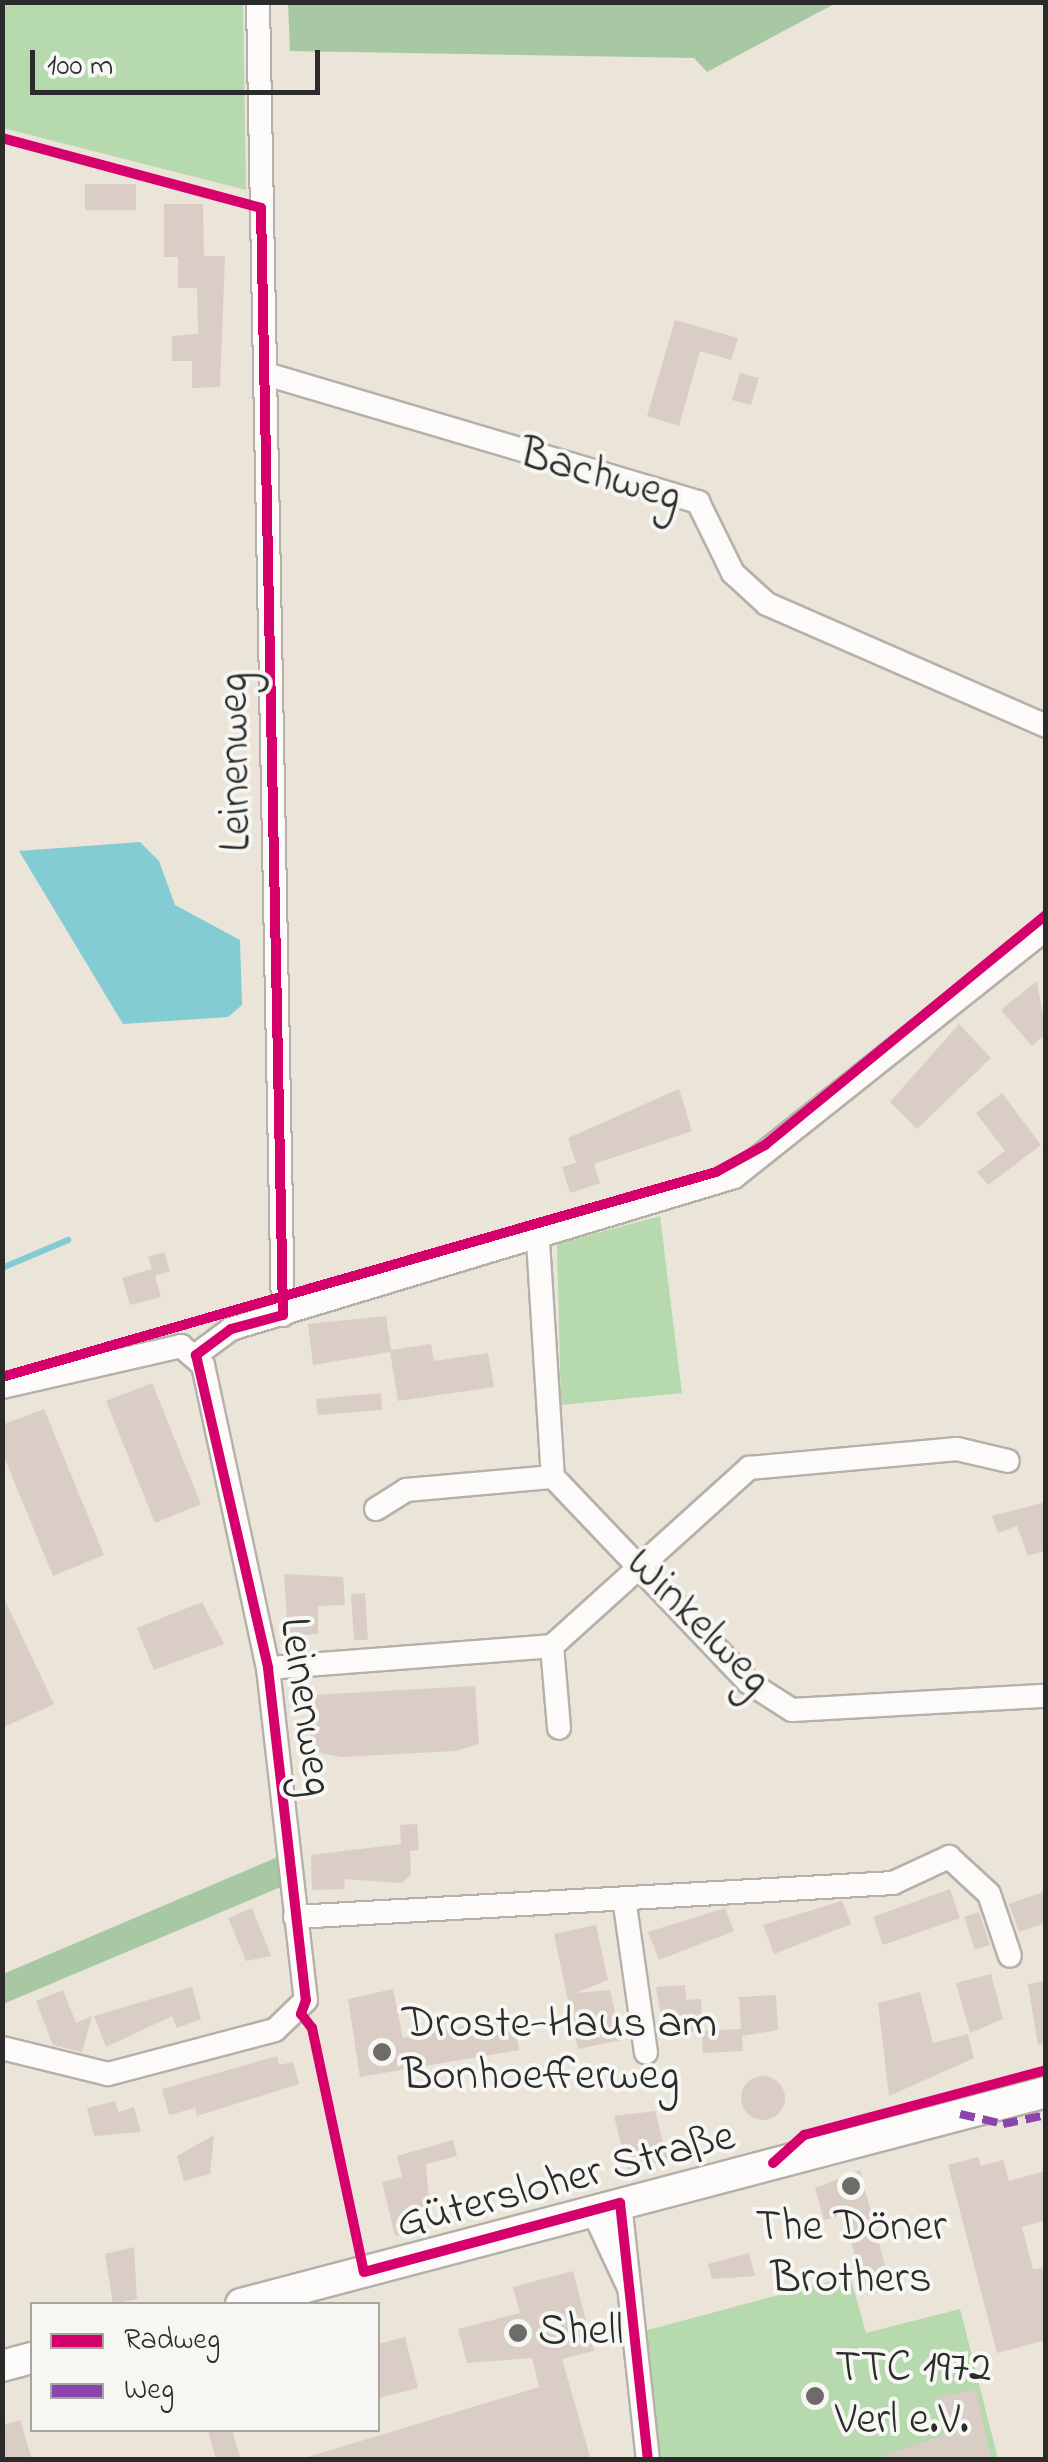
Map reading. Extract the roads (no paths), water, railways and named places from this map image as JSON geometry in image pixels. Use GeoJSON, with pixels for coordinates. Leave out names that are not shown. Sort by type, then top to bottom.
{"type":"FeatureCollection","features":[{"type":"Feature","properties":{"kind":"main road","name":"Gütersloher Straße"},"geometry":{"type":"LineString","coordinates":[[249,2302],[1046,2092]]}},
{"type":"Feature","properties":{"kind":"main road"},"geometry":{"type":"LineString","coordinates":[[2,2366],[30,2359]]}},
{"type":"Feature","properties":{"kind":"street","name":"Leinenweg"},"geometry":{"type":"LineString","coordinates":[[258,2],[282,1315]]}},
{"type":"Feature","properties":{"kind":"street","name":"Bachweg"},"geometry":{"type":"LineString","coordinates":[[266,374],[698,502],[733,574],[767,604],[1046,726]]}},
{"type":"Feature","properties":{"kind":"street"},"geometry":{"type":"LineString","coordinates":[[2,1387],[181,1346],[196,1355],[231,1329],[538,1241],[734,1178],[1046,928]]}},
{"type":"Feature","properties":{"kind":"street"},"geometry":{"type":"LineString","coordinates":[[376,1509],[406,1490],[553,1477],[538,1241]]}},
{"type":"Feature","properties":{"kind":"street","name":"Leinenweg"},"geometry":{"type":"LineString","coordinates":[[2,2048],[108,2074],[275,2030],[306,2000],[268,1668],[196,1355]]}},
{"type":"Feature","properties":{"kind":"street"},"geometry":{"type":"LineString","coordinates":[[268,1668],[552,1646],[750,1468],[957,1449],[1008,1461]]}},
{"type":"Feature","properties":{"kind":"street","name":"Winkelweg"},"geometry":{"type":"LineString","coordinates":[[553,1477],[748,1682],[792,1710],[1046,1696]]}},
{"type":"Feature","properties":{"kind":"street"},"geometry":{"type":"LineString","coordinates":[[552,1646],[559,1728]]}},
{"type":"Feature","properties":{"kind":"street"},"geometry":{"type":"LineString","coordinates":[[295,1917],[893,1882],[950,1856],[989,1894],[1010,1956]]}},
{"type":"Feature","properties":{"kind":"street"},"geometry":{"type":"LineString","coordinates":[[624,1898],[646,2052]]}},
{"type":"Feature","properties":{"kind":"street"},"geometry":{"type":"LineString","coordinates":[[607,2207],[628,2286],[648,2460]]}},
{"type":"Feature","properties":{"kind":"water"},"geometry":{"type":"Polygon","coordinates":[[[140,842],[159,861],[175,905],[240,940],[242,1005],[228,1017],[123,1024],[19,851],[140,842]]]}},
{"type":"Feature","properties":{"kind":"waterway"},"geometry":{"type":"LineString","coordinates":[[2,1268],[68,1240]]}},
{"type":"Feature","properties":{"kind":"place","name":"Droste-Haus am Bonhoefferweg"},"geometry":{"type":"Point","coordinates":[382,2052]}},
{"type":"Feature","properties":{"kind":"place","name":"The Döner Brothers"},"geometry":{"type":"Point","coordinates":[851,2186]}},
{"type":"Feature","properties":{"kind":"place","name":"Shell"},"geometry":{"type":"Point","coordinates":[518,2333]}},
{"type":"Feature","properties":{"kind":"place","name":"TTC 1972 Verl e.V."},"geometry":{"type":"Point","coordinates":[815,2396]}}]}
